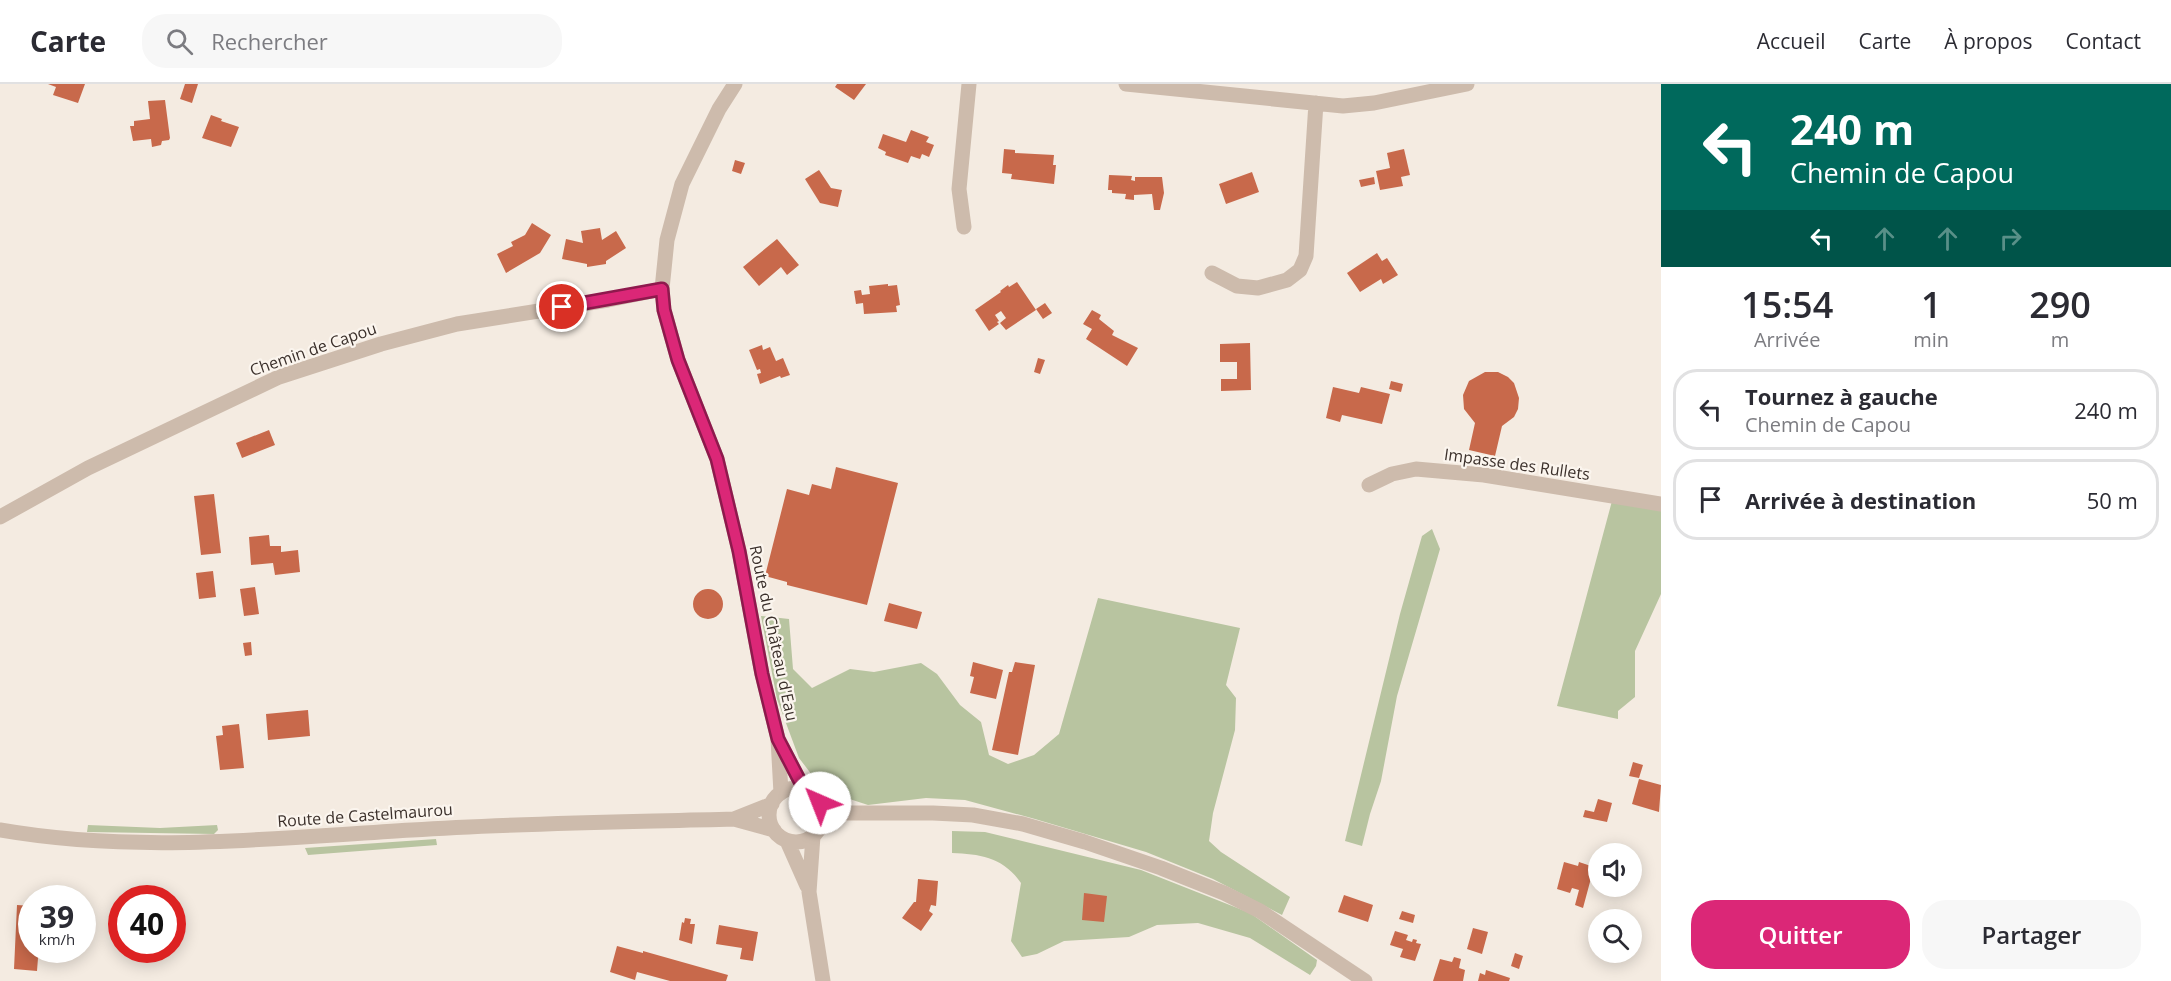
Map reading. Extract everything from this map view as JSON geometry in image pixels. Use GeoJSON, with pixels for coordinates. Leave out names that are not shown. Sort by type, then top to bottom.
{"type":"FeatureCollection","features":[{"type":"Feature","properties":{"kind":"street","name":"Route du Château d'Eau"},"geometry":{"type":"LineString","coordinates":[[735,84],[719,110],[682,184],[673,211],[667,240],[662,289],[664,310],[678,360],[717,459],[739,551],[762,674],[778,739],[804,789]]}},
{"type":"Feature","properties":{"kind":"street","name":"Route du Château d'Eau"},"geometry":{"type":"LineString","coordinates":[[697,155],[745,84]]}},
{"type":"Feature","properties":{"kind":"street"},"geometry":{"type":"LineString","coordinates":[[964,227],[959,189],[969,84]]}},
{"type":"Feature","properties":{"kind":"street"},"geometry":{"type":"LineString","coordinates":[[1126,84],[1343,106],[1374,104],[1467,84]]}},
{"type":"Feature","properties":{"kind":"street"},"geometry":{"type":"LineString","coordinates":[[1212,273],[1237,286],[1258,288],[1287,280],[1300,270],[1306,256],[1316,103]]}},
{"type":"Feature","properties":{"kind":"street","name":"Chemin de Capou"},"geometry":{"type":"LineString","coordinates":[[0,517],[88,468],[279,377],[381,344],[457,324],[662,289]]}},
{"type":"Feature","properties":{"kind":"street","name":"Impasse des Rullets"},"geometry":{"type":"LineString","coordinates":[[1370,485],[1392,474],[1416,469],[1484,475],[1661,504]]}},
{"type":"Feature","properties":{"kind":"street","name":"Route du Château d'Eau"},"geometry":{"type":"LineString","coordinates":[[776,799],[778,739]]}},
{"type":"Feature","properties":{"kind":"street"},"geometry":{"type":"LineString","coordinates":[[787,841],[800,842],[813,836],[823,822],[820,803],[813,794],[804,789],[796,788],[776,799],[769,817],[774,830],[787,841],[809,892]]}},
{"type":"Feature","properties":{"kind":"street","name":"Route de Castelmaurou"},"geometry":{"type":"LineString","coordinates":[[734,819],[776,799]]}},
{"type":"Feature","properties":{"kind":"street"},"geometry":{"type":"LineString","coordinates":[[823,813],[973,815],[1023,824],[1085,842],[1224,893],[1260,911],[1365,981]]}},
{"type":"Feature","properties":{"kind":"street","name":"Route de Castelmaurou"},"geometry":{"type":"LineString","coordinates":[[0,830],[73,840],[194,843],[247,842],[487,826],[734,819],[774,830]]}},
{"type":"Feature","properties":{"kind":"street"},"geometry":{"type":"LineString","coordinates":[[813,836],[809,892],[823,981]]}},
{"type":"Feature","properties":{"kind":"green space"},"geometry":{"type":"Polygon","coordinates":[[[1612,501],[1661,510],[1661,594],[1635,651],[1635,697],[1618,711],[1618,719],[1557,706],[1612,501]]]}},
{"type":"Feature","properties":{"kind":"green space"},"geometry":{"type":"Polygon","coordinates":[[[1432,529],[1440,549],[1397,696],[1381,781],[1362,846],[1345,841],[1400,614],[1422,536],[1432,529]]]}},
{"type":"Feature","properties":{"kind":"green space"},"geometry":{"type":"Polygon","coordinates":[[[1098,598],[1240,628],[1226,685],[1236,698],[1235,730],[1213,813],[1209,841],[1221,852],[1290,897],[1282,915],[1213,879],[1146,852],[965,800],[926,798],[868,805],[828,792],[799,758],[777,699],[761,616],[789,619],[793,669],[812,688],[850,669],[874,672],[921,663],[937,674],[960,705],[981,722],[989,755],[1008,764],[1034,755],[1059,734],[1098,598]]]}},
{"type":"Feature","properties":{"kind":"green space"},"geometry":{"type":"Polygon","coordinates":[[[88,825],[160,828],[217,825],[218,830],[214,834],[87,832],[88,825]]]}},
{"type":"Feature","properties":{"kind":"green space"},"geometry":{"type":"Polygon","coordinates":[[[952,831],[985,832],[1141,870],[1250,913],[1317,960],[1316,966],[1310,975],[1250,938],[1198,923],[1157,925],[1129,937],[1064,941],[1037,954],[1022,957],[1011,941],[1021,883],[1007,868],[991,859],[952,853],[952,831]]]}},
{"type":"Feature","properties":{"kind":"green space"},"geometry":{"type":"Polygon","coordinates":[[[436,839],[437,845],[308,855],[305,848],[436,839]]]}},
{"type":"Feature","properties":{"kind":"building"},"geometry":{"type":"Polygon","coordinates":[[[48,84],[85,84],[78,103],[53,95],[56,87],[48,84]]]}},
{"type":"Feature","properties":{"kind":"building"},"geometry":{"type":"Polygon","coordinates":[[[185,84],[198,84],[192,103],[180,99],[185,84]]]}},
{"type":"Feature","properties":{"kind":"building"},"geometry":{"type":"Polygon","coordinates":[[[837,84],[866,84],[854,100],[835,87],[837,84]]]}},
{"type":"Feature","properties":{"kind":"building"},"geometry":{"type":"Polygon","coordinates":[[[165,100],[169,140],[152,147],[151,139],[133,141],[130,126],[134,126],[134,121],[150,119],[148,101],[165,100]]]}},
{"type":"Feature","properties":{"kind":"building"},"geometry":{"type":"Polygon","coordinates":[[[211,115],[239,127],[231,147],[202,138],[211,115]]]}},
{"type":"Feature","properties":{"kind":"building"},"geometry":{"type":"Polygon","coordinates":[[[911,130],[929,137],[926,142],[934,145],[929,157],[922,154],[920,159],[911,156],[908,163],[885,155],[886,152],[878,148],[883,134],[906,142],[911,130]]]}},
{"type":"Feature","properties":{"kind":"building"},"geometry":{"type":"Polygon","coordinates":[[[1004,149],[1015,150],[1015,153],[1054,155],[1053,165],[1056,165],[1054,184],[1011,179],[1012,174],[1002,173],[1004,149]]]}},
{"type":"Feature","properties":{"kind":"building"},"geometry":{"type":"Polygon","coordinates":[[[1404,149],[1410,175],[1401,177],[1403,186],[1380,190],[1376,171],[1390,168],[1387,153],[1404,149]]]}},
{"type":"Feature","properties":{"kind":"building"},"geometry":{"type":"Polygon","coordinates":[[[735,160],[745,163],[741,174],[732,171],[735,160]]]}},
{"type":"Feature","properties":{"kind":"building"},"geometry":{"type":"Polygon","coordinates":[[[819,170],[831,188],[842,190],[838,207],[820,203],[805,179],[819,170]]]}},
{"type":"Feature","properties":{"kind":"building"},"geometry":{"type":"Polygon","coordinates":[[[1252,172],[1259,192],[1226,204],[1219,184],[1252,172]]]}},
{"type":"Feature","properties":{"kind":"building"},"geometry":{"type":"Polygon","coordinates":[[[1109,175],[1132,176],[1131,180],[1135,181],[1135,177],[1162,177],[1164,193],[1160,210],[1154,210],[1152,194],[1134,195],[1134,200],[1125,199],[1126,194],[1112,193],[1112,190],[1108,190],[1109,175]]]}},
{"type":"Feature","properties":{"kind":"building"},"geometry":{"type":"Polygon","coordinates":[[[1374,177],[1375,184],[1361,187],[1359,180],[1374,177]]]}},
{"type":"Feature","properties":{"kind":"building"},"geometry":{"type":"Polygon","coordinates":[[[532,223],[551,235],[540,253],[506,273],[497,254],[513,246],[511,242],[525,235],[532,223]]]}},
{"type":"Feature","properties":{"kind":"building"},"geometry":{"type":"Polygon","coordinates":[[[600,228],[602,240],[616,231],[626,248],[606,261],[606,264],[587,267],[587,264],[562,259],[566,239],[583,243],[581,231],[600,228]]]}},
{"type":"Feature","properties":{"kind":"building"},"geometry":{"type":"Polygon","coordinates":[[[777,239],[799,265],[787,275],[781,267],[759,286],[743,267],[777,239]]]}},
{"type":"Feature","properties":{"kind":"building"},"geometry":{"type":"Polygon","coordinates":[[[1377,253],[1382,261],[1387,258],[1398,275],[1383,284],[1381,279],[1360,292],[1347,273],[1377,253]]]}},
{"type":"Feature","properties":{"kind":"building"},"geometry":{"type":"Polygon","coordinates":[[[1017,282],[1036,310],[1006,330],[1000,323],[1006,318],[1001,311],[995,315],[999,324],[989,331],[975,310],[1008,285],[1009,287],[1017,282]]]}},
{"type":"Feature","properties":{"kind":"building"},"geometry":{"type":"Polygon","coordinates":[[[888,284],[888,286],[897,285],[900,305],[896,306],[897,312],[864,314],[863,303],[856,304],[854,291],[861,290],[862,295],[870,294],[869,286],[888,284]]]}},
{"type":"Feature","properties":{"kind":"building"},"geometry":{"type":"Polygon","coordinates":[[[1045,303],[1052,313],[1043,319],[1036,309],[1045,303]]]}},
{"type":"Feature","properties":{"kind":"building"},"geometry":{"type":"Polygon","coordinates":[[[1092,310],[1101,315],[1099,319],[1114,331],[1112,335],[1138,348],[1127,366],[1086,339],[1092,329],[1083,324],[1092,310]]]}},
{"type":"Feature","properties":{"kind":"building"},"geometry":{"type":"Polygon","coordinates":[[[1250,343],[1251,390],[1221,391],[1221,379],[1237,379],[1237,362],[1220,362],[1220,344],[1250,343]]]}},
{"type":"Feature","properties":{"kind":"building"},"geometry":{"type":"Polygon","coordinates":[[[762,345],[763,350],[770,347],[776,361],[783,358],[790,375],[781,378],[780,376],[760,384],[757,374],[761,373],[760,369],[757,370],[749,350],[762,345]]]}},
{"type":"Feature","properties":{"kind":"building"},"geometry":{"type":"Polygon","coordinates":[[[1038,358],[1045,360],[1040,374],[1034,372],[1038,358]]]}},
{"type":"Feature","properties":{"kind":"building"},"geometry":{"type":"Polygon","coordinates":[[[1485,372],[1498,372],[1508,377],[1514,383],[1519,398],[1518,409],[1514,417],[1502,426],[1495,456],[1469,450],[1475,423],[1464,409],[1463,395],[1469,381],[1485,372]]]}},
{"type":"Feature","properties":{"kind":"building"},"geometry":{"type":"Polygon","coordinates":[[[1391,381],[1403,384],[1401,392],[1389,389],[1391,381]]]}},
{"type":"Feature","properties":{"kind":"building"},"geometry":{"type":"Polygon","coordinates":[[[1333,387],[1359,393],[1361,387],[1390,394],[1382,424],[1342,415],[1340,422],[1326,418],[1333,387]]]}},
{"type":"Feature","properties":{"kind":"building"},"geometry":{"type":"Polygon","coordinates":[[[269,430],[275,445],[242,458],[236,443],[269,430]]]}},
{"type":"Feature","properties":{"kind":"building"},"geometry":{"type":"Polygon","coordinates":[[[836,467],[898,483],[867,605],[787,585],[787,582],[765,576],[787,489],[809,495],[812,484],[831,489],[836,467]]]}},
{"type":"Feature","properties":{"kind":"building"},"geometry":{"type":"Polygon","coordinates":[[[214,494],[221,553],[201,555],[194,496],[214,494]]]}},
{"type":"Feature","properties":{"kind":"building"},"geometry":{"type":"Polygon","coordinates":[[[269,535],[270,546],[281,546],[281,552],[298,550],[300,572],[275,575],[273,563],[251,565],[249,537],[269,535]]]}},
{"type":"Feature","properties":{"kind":"building"},"geometry":{"type":"Polygon","coordinates":[[[213,571],[216,597],[199,599],[196,573],[213,571]]]}},
{"type":"Feature","properties":{"kind":"building"},"geometry":{"type":"Polygon","coordinates":[[[255,587],[259,614],[244,616],[240,589],[255,587]]]}},
{"type":"Feature","properties":{"kind":"building"},"geometry":{"type":"Polygon","coordinates":[[[708,589],[719,593],[723,604],[719,615],[708,619],[697,615],[693,604],[697,593],[708,589]]]}},
{"type":"Feature","properties":{"kind":"building"},"geometry":{"type":"Polygon","coordinates":[[[889,603],[922,612],[917,629],[884,621],[889,603]]]}},
{"type":"Feature","properties":{"kind":"building"},"geometry":{"type":"Polygon","coordinates":[[[251,642],[252,655],[245,656],[243,643],[251,642]]]}},
{"type":"Feature","properties":{"kind":"building"},"geometry":{"type":"Polygon","coordinates":[[[973,662],[1003,670],[996,699],[970,693],[974,677],[970,676],[973,662]]]}},
{"type":"Feature","properties":{"kind":"building"},"geometry":{"type":"Polygon","coordinates":[[[1015,662],[1035,665],[1018,755],[992,750],[1009,672],[1012,672],[1015,662]]]}},
{"type":"Feature","properties":{"kind":"building"},"geometry":{"type":"Polygon","coordinates":[[[308,710],[310,736],[268,740],[266,714],[308,710]]]}},
{"type":"Feature","properties":{"kind":"building"},"geometry":{"type":"Polygon","coordinates":[[[239,724],[244,768],[220,770],[216,736],[223,735],[222,726],[239,724]]]}},
{"type":"Feature","properties":{"kind":"building"},"geometry":{"type":"Polygon","coordinates":[[[1633,762],[1643,765],[1639,778],[1629,776],[1633,762]]]}},
{"type":"Feature","properties":{"kind":"building"},"geometry":{"type":"Polygon","coordinates":[[[1639,779],[1661,785],[1659,812],[1632,804],[1639,779]]]}},
{"type":"Feature","properties":{"kind":"building"},"geometry":{"type":"Polygon","coordinates":[[[1598,799],[1612,803],[1607,822],[1583,817],[1585,810],[1594,812],[1598,799]]]}},
{"type":"Feature","properties":{"kind":"building"},"geometry":{"type":"Polygon","coordinates":[[[1564,862],[1578,866],[1579,862],[1588,865],[1588,889],[1583,908],[1575,905],[1579,890],[1572,888],[1570,893],[1557,889],[1564,862]]]}},
{"type":"Feature","properties":{"kind":"building"},"geometry":{"type":"Polygon","coordinates":[[[918,879],[938,881],[936,906],[931,905],[929,911],[933,914],[921,931],[902,918],[916,902],[918,879]]]}},
{"type":"Feature","properties":{"kind":"building"},"geometry":{"type":"Polygon","coordinates":[[[1084,893],[1107,896],[1104,922],[1082,920],[1084,893]]]}},
{"type":"Feature","properties":{"kind":"building"},"geometry":{"type":"Polygon","coordinates":[[[1344,895],[1373,905],[1368,922],[1338,912],[1344,895]]]}},
{"type":"Feature","properties":{"kind":"building"},"geometry":{"type":"Polygon","coordinates":[[[17,905],[18,963],[38,963],[37,971],[14,969],[17,905]]]}},
{"type":"Feature","properties":{"kind":"building"},"geometry":{"type":"Polygon","coordinates":[[[1402,911],[1415,915],[1413,923],[1399,919],[1402,911]]]}},
{"type":"Feature","properties":{"kind":"building"},"geometry":{"type":"Polygon","coordinates":[[[685,918],[691,919],[690,924],[695,924],[692,944],[679,940],[682,922],[684,923],[685,918]]]}},
{"type":"Feature","properties":{"kind":"building"},"geometry":{"type":"Polygon","coordinates":[[[719,925],[758,932],[753,961],[740,959],[742,948],[716,944],[719,925]]]}},
{"type":"Feature","properties":{"kind":"building"},"geometry":{"type":"Polygon","coordinates":[[[1473,928],[1488,932],[1482,954],[1467,949],[1473,928]]]}},
{"type":"Feature","properties":{"kind":"building"},"geometry":{"type":"Polygon","coordinates":[[[1395,931],[1408,935],[1406,940],[1412,942],[1413,939],[1417,940],[1416,943],[1421,944],[1415,961],[1400,957],[1403,949],[1390,945],[1395,931]]]}},
{"type":"Feature","properties":{"kind":"building"},"geometry":{"type":"Polygon","coordinates":[[[617,946],[728,975],[726,981],[670,981],[637,972],[635,980],[610,972],[617,946]]]}},
{"type":"Feature","properties":{"kind":"building"},"geometry":{"type":"Polygon","coordinates":[[[1515,953],[1523,956],[1519,969],[1511,966],[1515,953]]]}},
{"type":"Feature","properties":{"kind":"building"},"geometry":{"type":"Polygon","coordinates":[[[1454,957],[1461,959],[1459,968],[1465,970],[1463,981],[1433,981],[1440,959],[1452,962],[1454,957]]]}},
{"type":"Feature","properties":{"kind":"building"},"geometry":{"type":"Polygon","coordinates":[[[1486,970],[1510,978],[1509,981],[1478,981],[1480,973],[1485,975],[1486,970]]]}},
{"type":"Feature","properties":{"kind":"route"},"geometry":{"type":"LineString","coordinates":[[562,307],[662,289],[669,333],[717,459],[739,551],[762,674],[778,739],[804,789],[813,794],[820,803]]}}]}
